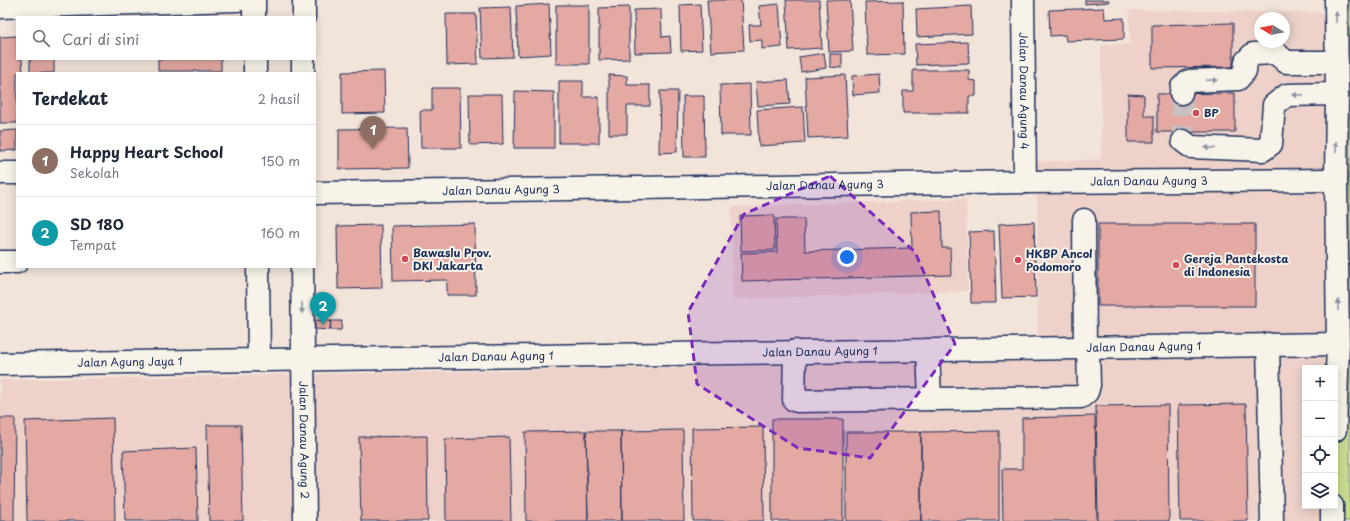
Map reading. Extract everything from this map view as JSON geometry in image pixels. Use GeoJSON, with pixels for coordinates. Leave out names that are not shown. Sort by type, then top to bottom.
{"type":"FeatureCollection","features":[{"type":"Feature","properties":{"kind":"street"},"geometry":{"type":"LineString","coordinates":[[0,7],[238,0]]}},
{"type":"Feature","properties":{"kind":"street"},"geometry":{"type":"LineString","coordinates":[[254,0],[254,16]]}},
{"type":"Feature","properties":{"kind":"street"},"geometry":{"type":"LineString","coordinates":[[304,0],[304,16]]}},
{"type":"Feature","properties":{"kind":"street","name":"Jalan Danau Agung 4"},"geometry":{"type":"LineString","coordinates":[[1023,0],[1025,182]]}},
{"type":"Feature","properties":{"kind":"street"},"geometry":{"type":"LineString","coordinates":[[1336,0],[1338,344],[1336,401]]}},
{"type":"Feature","properties":{"kind":"street"},"geometry":{"type":"LineString","coordinates":[[1181,93],[1182,87],[1189,81],[1238,79],[1246,71],[1246,61],[1253,54],[1276,53],[1286,62],[1336,62]]}},
{"type":"Feature","properties":{"kind":"street"},"geometry":{"type":"LineString","coordinates":[[255,60],[255,72]]}},
{"type":"Feature","properties":{"kind":"street"},"geometry":{"type":"LineString","coordinates":[[303,60],[303,72]]}},
{"type":"Feature","properties":{"kind":"street"},"geometry":{"type":"LineString","coordinates":[[1182,181],[1183,136],[1191,147],[1263,150],[1271,144],[1274,105],[1287,95],[1337,94]]}},
{"type":"Feature","properties":{"kind":"street"},"geometry":{"type":"LineString","coordinates":[[1247,180],[1248,150]]}},
{"type":"Feature","properties":{"kind":"street"},"geometry":{"type":"LineString","coordinates":[[0,173],[16,173]]}},
{"type":"Feature","properties":{"kind":"street","name":"Jalan Danau Agung 3"},"geometry":{"type":"LineString","coordinates":[[316,193],[1025,182],[1336,180]]}},
{"type":"Feature","properties":{"kind":"street"},"geometry":{"type":"LineString","coordinates":[[795,351],[794,400],[798,402],[1081,397],[1087,392],[1089,385],[1084,220]]}},
{"type":"Feature","properties":{"kind":"street"},"geometry":{"type":"LineString","coordinates":[[0,262],[16,262]]}},
{"type":"Feature","properties":{"kind":"street","name":"Jalan Danau Agung 2"},"geometry":{"type":"LineString","coordinates":[[302,276],[305,521]]}},
{"type":"Feature","properties":{"kind":"street"},"geometry":{"type":"LineString","coordinates":[[258,277],[259,360],[302,359]]}},
{"type":"Feature","properties":{"kind":"street"},"geometry":{"type":"LineString","coordinates":[[1268,344],[1272,521]]}},
{"type":"Feature","properties":{"kind":"street","name":"Jalan Danau Agung 1"},"geometry":{"type":"LineString","coordinates":[[302,359],[1338,344]]}},
{"type":"Feature","properties":{"kind":"street"},"geometry":{"type":"LineString","coordinates":[[928,350],[930,399]]}},
{"type":"Feature","properties":{"kind":"street","name":"Jalan Agung Jaya 1"},"geometry":{"type":"LineString","coordinates":[[0,364],[259,360]]}},
{"type":"Feature","properties":{"kind":"street"},"geometry":{"type":"LineString","coordinates":[[1332,509],[1332,521]]}},
{"type":"Feature","properties":{"kind":"highlighted area"},"geometry":{"type":"Polygon","coordinates":[[[830,176],[915,252],[955,344],[870,458],[798,448],[697,384],[688,312],[744,214],[830,176]]]}},
{"type":"Feature","properties":{"kind":"shaded area"},"geometry":{"type":"Polygon","coordinates":[[[1129,10],[1276,12],[1254,12],[1254,48],[1290,48],[1290,12],[1350,13],[1350,521],[0,521],[0,380],[1038,361],[1037,162],[1101,159],[1101,45],[1130,44],[1129,10]]]}},
{"type":"Feature","properties":{"kind":"shaded area"},"geometry":{"type":"Polygon","coordinates":[[[966,199],[968,291],[733,299],[731,207],[966,199]]]}},
{"type":"Feature","properties":{"kind":"green space"},"geometry":{"type":"Polygon","coordinates":[[[1335,0],[1350,0],[1350,521],[1329,521],[1334,509],[1338,509],[1338,365],[1335,365],[1335,0]]]}},
{"type":"Feature","properties":{"kind":"building"},"geometry":{"type":"Polygon","coordinates":[[[707,0],[741,0],[744,50],[711,52],[707,0]]]}},
{"type":"Feature","properties":{"kind":"building"},"geometry":{"type":"Polygon","coordinates":[[[786,0],[819,0],[822,48],[789,50],[786,0]]]}},
{"type":"Feature","properties":{"kind":"building"},"geometry":{"type":"Polygon","coordinates":[[[826,0],[850,0],[853,51],[829,52],[826,0]]]}},
{"type":"Feature","properties":{"kind":"building"},"geometry":{"type":"Polygon","coordinates":[[[1085,0],[1109,0],[1109,2],[1085,4],[1085,0]]]}},
{"type":"Feature","properties":{"kind":"building"},"geometry":{"type":"Polygon","coordinates":[[[903,1],[904,54],[867,55],[865,2],[903,1]]]}},
{"type":"Feature","properties":{"kind":"building"},"geometry":{"type":"Polygon","coordinates":[[[549,4],[551,54],[518,56],[516,6],[549,4]]]}},
{"type":"Feature","properties":{"kind":"building"},"geometry":{"type":"Polygon","coordinates":[[[700,4],[702,50],[681,51],[680,5],[700,4]]]}},
{"type":"Feature","properties":{"kind":"building"},"geometry":{"type":"Polygon","coordinates":[[[779,4],[782,47],[762,49],[762,40],[750,41],[749,25],[761,25],[759,6],[779,4]]]}},
{"type":"Feature","properties":{"kind":"building"},"geometry":{"type":"Polygon","coordinates":[[[556,5],[589,5],[589,64],[556,64],[556,5]]]}},
{"type":"Feature","properties":{"kind":"building"},"geometry":{"type":"Polygon","coordinates":[[[971,6],[972,34],[917,37],[916,9],[971,6]]]}},
{"type":"Feature","properties":{"kind":"building"},"geometry":{"type":"Polygon","coordinates":[[[511,7],[513,57],[482,58],[480,8],[511,7]]]}},
{"type":"Feature","properties":{"kind":"building"},"geometry":{"type":"Polygon","coordinates":[[[629,7],[629,59],[599,60],[599,8],[629,7]]]}},
{"type":"Feature","properties":{"kind":"building"},"geometry":{"type":"Polygon","coordinates":[[[1104,8],[1105,19],[1124,18],[1124,39],[1066,41],[1065,35],[1050,36],[1049,10],[1104,8]]]}},
{"type":"Feature","properties":{"kind":"building"},"geometry":{"type":"Polygon","coordinates":[[[661,9],[662,37],[670,36],[671,52],[635,53],[634,10],[661,9]]]}},
{"type":"Feature","properties":{"kind":"building"},"geometry":{"type":"Polygon","coordinates":[[[446,14],[476,14],[478,64],[447,65],[446,14]]]}},
{"type":"Feature","properties":{"kind":"building"},"geometry":{"type":"Polygon","coordinates":[[[1233,23],[1233,67],[1152,68],[1152,25],[1233,23]]]}},
{"type":"Feature","properties":{"kind":"building"},"geometry":{"type":"Polygon","coordinates":[[[16,36],[16,60],[22,60],[23,72],[16,72],[16,123],[0,123],[0,37],[16,36]]]}},
{"type":"Feature","properties":{"kind":"building"},"geometry":{"type":"Polygon","coordinates":[[[968,42],[969,63],[916,65],[915,44],[968,42]]]}},
{"type":"Feature","properties":{"kind":"building"},"geometry":{"type":"Polygon","coordinates":[[[824,53],[826,68],[801,72],[799,57],[824,53]]]}},
{"type":"Feature","properties":{"kind":"building"},"geometry":{"type":"Polygon","coordinates":[[[830,54],[842,54],[842,68],[830,67],[830,54]]]}},
{"type":"Feature","properties":{"kind":"building"},"geometry":{"type":"Polygon","coordinates":[[[30,60],[54,60],[54,72],[30,72],[30,60]]]}},
{"type":"Feature","properties":{"kind":"building"},"geometry":{"type":"Polygon","coordinates":[[[158,60],[221,60],[221,71],[158,71],[158,60]]]}},
{"type":"Feature","properties":{"kind":"building"},"geometry":{"type":"Polygon","coordinates":[[[913,70],[969,70],[969,80],[976,81],[976,96],[969,96],[969,113],[903,113],[903,91],[913,91],[913,70]]]}},
{"type":"Feature","properties":{"kind":"building"},"geometry":{"type":"Polygon","coordinates":[[[384,71],[385,113],[342,114],[342,72],[384,71]]]}},
{"type":"Feature","properties":{"kind":"building"},"geometry":{"type":"Polygon","coordinates":[[[879,74],[880,93],[853,95],[852,76],[879,74]]]}},
{"type":"Feature","properties":{"kind":"building"},"geometry":{"type":"Polygon","coordinates":[[[609,75],[627,76],[627,85],[650,85],[650,106],[627,106],[627,134],[609,134],[609,75]]]}},
{"type":"Feature","properties":{"kind":"building"},"geometry":{"type":"Polygon","coordinates":[[[845,75],[848,136],[808,138],[805,77],[845,75]]]}},
{"type":"Feature","properties":{"kind":"building"},"geometry":{"type":"Polygon","coordinates":[[[788,80],[790,104],[758,106],[756,82],[788,80]]]}},
{"type":"Feature","properties":{"kind":"building"},"geometry":{"type":"Polygon","coordinates":[[[559,81],[583,81],[583,97],[599,97],[599,143],[559,143],[559,81]]]}},
{"type":"Feature","properties":{"kind":"building"},"geometry":{"type":"Polygon","coordinates":[[[750,84],[751,135],[721,135],[720,85],[750,84]]]}},
{"type":"Feature","properties":{"kind":"building"},"geometry":{"type":"Polygon","coordinates":[[[432,88],[460,88],[461,148],[421,148],[420,110],[432,110],[432,88]]]}},
{"type":"Feature","properties":{"kind":"building"},"geometry":{"type":"Polygon","coordinates":[[[515,91],[554,92],[554,148],[514,148],[515,91]]]}},
{"type":"Feature","properties":{"kind":"building"},"geometry":{"type":"Polygon","coordinates":[[[660,91],[678,91],[677,152],[659,153],[660,91]]]}},
{"type":"Feature","properties":{"kind":"building","name":"BP"},"geometry":{"type":"Polygon","coordinates":[[[1235,93],[1235,132],[1157,132],[1157,94],[1235,93]]]}},
{"type":"Feature","properties":{"kind":"building"},"geometry":{"type":"Polygon","coordinates":[[[469,94],[502,94],[503,144],[470,145],[469,94]]]}},
{"type":"Feature","properties":{"kind":"building"},"geometry":{"type":"Polygon","coordinates":[[[1128,94],[1144,95],[1144,116],[1154,116],[1154,142],[1128,142],[1128,94]]]}},
{"type":"Feature","properties":{"kind":"building"},"geometry":{"type":"Polygon","coordinates":[[[683,96],[704,96],[705,157],[684,157],[683,96]]]}},
{"type":"Feature","properties":{"kind":"building"},"geometry":{"type":"Polygon","coordinates":[[[803,107],[805,143],[759,146],[757,110],[803,107]]]}},
{"type":"Feature","properties":{"kind":"building"},"geometry":{"type":"Polygon","coordinates":[[[407,128],[408,168],[339,169],[339,129],[407,128]]]}},
{"type":"Feature","properties":{"kind":"building"},"geometry":{"type":"Polygon","coordinates":[[[16,130],[16,150],[0,151],[0,131],[16,130]]]}},
{"type":"Feature","properties":{"kind":"building"},"geometry":{"type":"Polygon","coordinates":[[[941,211],[942,248],[950,248],[951,275],[742,281],[741,253],[777,252],[776,219],[804,219],[805,251],[912,248],[911,212],[941,211]]]}},
{"type":"Feature","properties":{"kind":"building"},"geometry":{"type":"Polygon","coordinates":[[[774,215],[775,250],[741,251],[740,216],[774,215]]]}},
{"type":"Feature","properties":{"kind":"building","name":"HKBP Ancol Podomoro"},"geometry":{"type":"Polygon","coordinates":[[[1034,222],[1036,297],[1002,298],[999,224],[1034,222]]]}},
{"type":"Feature","properties":{"kind":"building"},"geometry":{"type":"Polygon","coordinates":[[[475,224],[476,295],[447,295],[447,280],[393,281],[392,226],[475,224]]]}},
{"type":"Feature","properties":{"kind":"building","name":"Gereja Pantekosta di Indonesia"},"geometry":{"type":"Polygon","coordinates":[[[1098,224],[1255,224],[1255,306],[1098,306],[1098,224]]]}},
{"type":"Feature","properties":{"kind":"building"},"geometry":{"type":"Polygon","coordinates":[[[381,225],[382,288],[338,289],[337,226],[381,225]]]}},
{"type":"Feature","properties":{"kind":"building"},"geometry":{"type":"Polygon","coordinates":[[[994,231],[996,303],[971,303],[969,232],[994,231]]]}},
{"type":"Feature","properties":{"kind":"building"},"geometry":{"type":"Polygon","coordinates":[[[315,320],[331,321],[330,330],[315,329],[315,320]]]}},
{"type":"Feature","properties":{"kind":"building"},"geometry":{"type":"Polygon","coordinates":[[[331,321],[342,321],[341,330],[330,330],[331,321]]]}},
{"type":"Feature","properties":{"kind":"building"},"geometry":{"type":"Polygon","coordinates":[[[1246,404],[1248,521],[1180,521],[1178,405],[1246,404]]]}},
{"type":"Feature","properties":{"kind":"building"},"geometry":{"type":"Polygon","coordinates":[[[1168,405],[1169,521],[1098,521],[1096,406],[1168,405]]]}},
{"type":"Feature","properties":{"kind":"building"},"geometry":{"type":"Polygon","coordinates":[[[1095,416],[1097,521],[1003,521],[1002,469],[1022,469],[1022,418],[1095,416]]]}},
{"type":"Feature","properties":{"kind":"building"},"geometry":{"type":"Polygon","coordinates":[[[0,418],[15,418],[14,521],[0,521],[0,418]]]}},
{"type":"Feature","properties":{"kind":"building"},"geometry":{"type":"Polygon","coordinates":[[[113,418],[115,521],[27,521],[25,421],[113,418]]]}},
{"type":"Feature","properties":{"kind":"building"},"geometry":{"type":"Polygon","coordinates":[[[772,419],[843,419],[843,521],[772,521],[772,419]]]}},
{"type":"Feature","properties":{"kind":"building"},"geometry":{"type":"Polygon","coordinates":[[[207,425],[241,425],[243,521],[209,521],[207,425]]]}},
{"type":"Feature","properties":{"kind":"building"},"geometry":{"type":"Polygon","coordinates":[[[763,427],[764,521],[693,521],[692,428],[763,427]]]}},
{"type":"Feature","properties":{"kind":"building"},"geometry":{"type":"Polygon","coordinates":[[[683,430],[684,521],[622,521],[621,431],[683,430]]]}},
{"type":"Feature","properties":{"kind":"building"},"geometry":{"type":"Polygon","coordinates":[[[586,431],[621,431],[622,521],[588,521],[586,431]]]}},
{"type":"Feature","properties":{"kind":"building"},"geometry":{"type":"Polygon","coordinates":[[[586,431],[588,521],[526,521],[525,432],[586,431]]]}},
{"type":"Feature","properties":{"kind":"building"},"geometry":{"type":"Polygon","coordinates":[[[999,431],[999,521],[921,521],[921,432],[999,431]]]}},
{"type":"Feature","properties":{"kind":"building"},"geometry":{"type":"Polygon","coordinates":[[[846,432],[921,432],[921,521],[846,521],[846,432]]]}},
{"type":"Feature","properties":{"kind":"building"},"geometry":{"type":"Polygon","coordinates":[[[427,436],[428,521],[361,521],[359,437],[427,436]]]}},
{"type":"Feature","properties":{"kind":"building"},"geometry":{"type":"Polygon","coordinates":[[[509,437],[511,521],[446,521],[445,439],[509,437]]]}},
{"type":"Feature","properties":{"kind":"building"},"geometry":{"type":"Polygon","coordinates":[[[196,448],[198,521],[125,521],[123,451],[196,448]]]}},
{"type":"Feature","properties":{"kind":"tunnel"},"geometry":{"type":"LineString","coordinates":[[1181,93],[1183,132]]}},
{"type":"Feature","properties":{"kind":"place","name":"BP"},"geometry":{"type":"Point","coordinates":[1196,113]}},
{"type":"Feature","properties":{"kind":"place","name":"Happy Heart School"},"geometry":{"type":"Point","coordinates":[373,149]}},
{"type":"Feature","properties":{"kind":"place","name":"Bawaslu Prov. DKI Jakarta"},"geometry":{"type":"Point","coordinates":[405,259]}},
{"type":"Feature","properties":{"kind":"place","name":"HKBP Ancol Podomoro"},"geometry":{"type":"Point","coordinates":[1018,260]}},
{"type":"Feature","properties":{"kind":"place","name":"Gereja Pantekosta di Indonesia"},"geometry":{"type":"Point","coordinates":[1176,265]}},
{"type":"Feature","properties":{"kind":"place","name":"SD 180"},"geometry":{"type":"Point","coordinates":[323,325]}}]}
